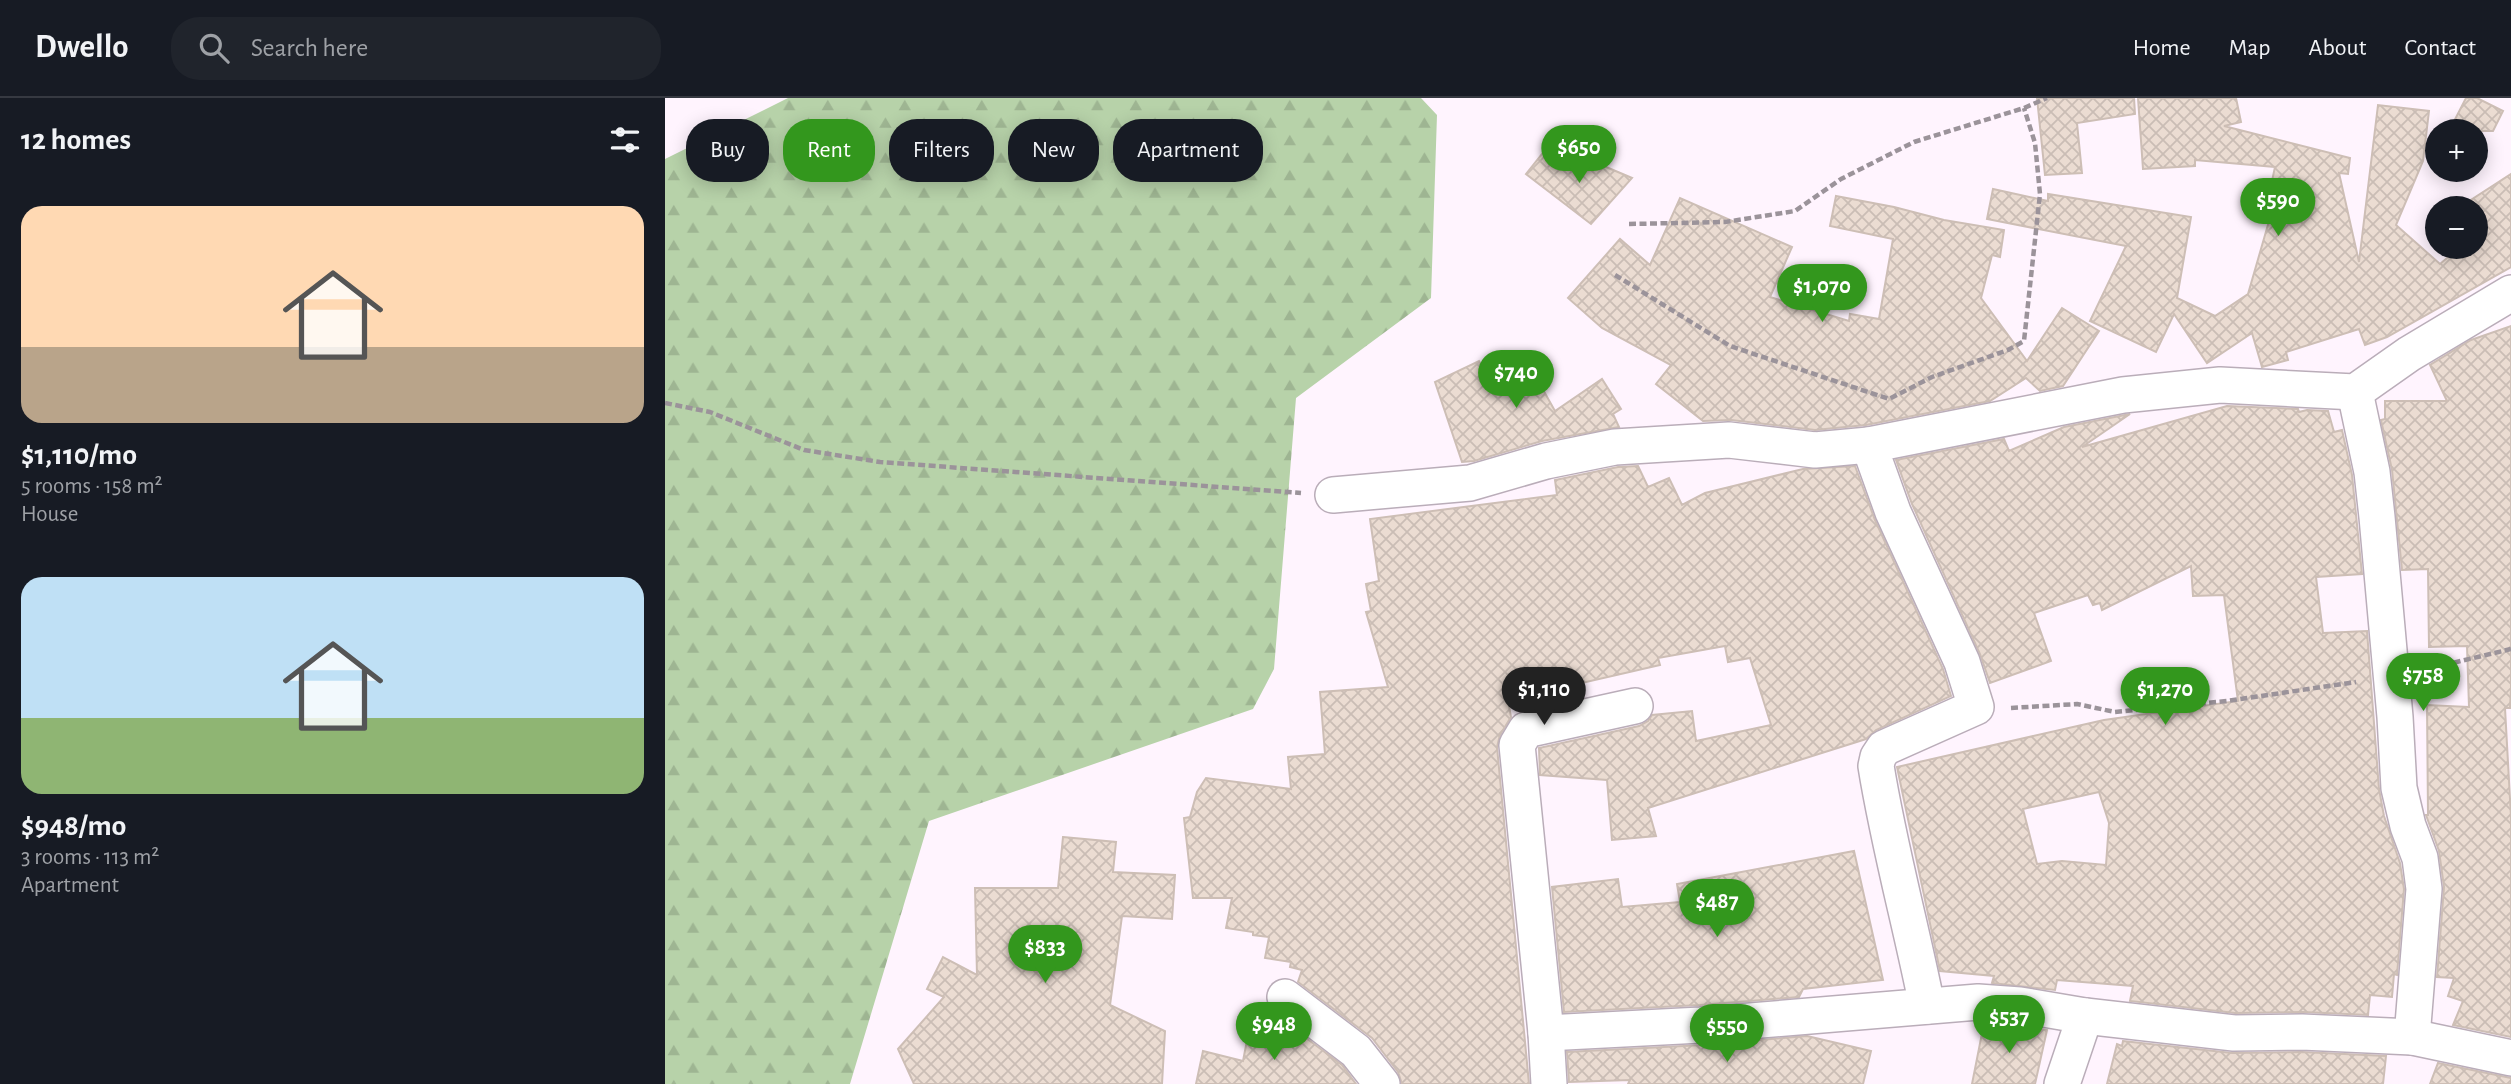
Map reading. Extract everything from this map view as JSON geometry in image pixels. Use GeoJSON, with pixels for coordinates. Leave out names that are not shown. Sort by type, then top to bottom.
{"type":"FeatureCollection","features":[{"type":"Feature","properties":{"kind":"street"},"geometry":{"type":"LineString","coordinates":[[1333,495],[1470,483],[1546,461],[1615,447],[1729,440],[1815,450],[1869,445],[2135,393],[2220,385],[2355,392],[2409,354],[2511,293]]}},
{"type":"Feature","properties":{"kind":"street"},"geometry":{"type":"LineString","coordinates":[[2355,392],[2374,483],[2399,788],[2408,826],[2420,858],[2424,889],[2412,1037]]}},
{"type":"Feature","properties":{"kind":"street"},"geometry":{"type":"LineString","coordinates":[[1869,445],[1893,512],[1962,662],[1976,707],[1884,748],[1876,766],[1885,824],[1913,935],[1927,1006]]}},
{"type":"Feature","properties":{"kind":"street"},"geometry":{"type":"LineString","coordinates":[[1549,1084],[1517,745],[1526,730],[1635,705]]}},
{"type":"Feature","properties":{"kind":"street"},"geometry":{"type":"LineString","coordinates":[[1285,997],[1356,1051],[1382,1084]]}},
{"type":"Feature","properties":{"kind":"street"},"geometry":{"type":"LineString","coordinates":[[1546,1033],[1743,1022],[1978,1002],[2234,1033],[2315,1032],[2412,1037],[2511,1058]]}},
{"type":"Feature","properties":{"kind":"street"},"geometry":{"type":"LineString","coordinates":[[2062,1084],[2085,1016]]}},
{"type":"Feature","properties":{"kind":"path"},"geometry":{"type":"LineString","coordinates":[[1629,224],[1725,222],[1795,211],[1841,179],[1914,142],[2024,108],[2047,98]]}},
{"type":"Feature","properties":{"kind":"path"},"geometry":{"type":"LineString","coordinates":[[1615,275],[1730,345],[1889,399],[1932,377],[2008,350],[2024,341],[2040,194],[2035,143],[2024,108]]}},
{"type":"Feature","properties":{"kind":"path"},"geometry":{"type":"LineString","coordinates":[[665,402],[710,412],[804,450],[880,462],[1333,495]]}},
{"type":"Feature","properties":{"kind":"path"},"geometry":{"type":"LineString","coordinates":[[1976,707],[2037,708],[2077,704],[2115,712],[2227,701],[2390,677],[2511,649]]}},
{"type":"Feature","properties":{"kind":"green space"},"geometry":{"type":"Polygon","coordinates":[[[788,98],[1421,98],[1437,115],[1431,298],[1296,398],[1274,669],[1253,709],[929,821],[850,1084],[665,1084],[665,159],[686,149],[686,182],[769,182],[769,119],[746,119],[788,98]]]}},
{"type":"Feature","properties":{"kind":"building"},"geometry":{"type":"Polygon","coordinates":[[[2037,98],[2134,98],[2135,114],[2077,123],[2082,173],[2045,175],[2037,98]]]}},
{"type":"Feature","properties":{"kind":"building"},"geometry":{"type":"Polygon","coordinates":[[[2138,98],[2236,98],[2241,122],[2224,126],[2350,158],[2348,174],[2339,173],[2359,262],[2378,105],[2429,111],[2428,119],[2425,119],[2423,161],[2396,225],[2425,251],[2425,259],[2434,259],[2440,264],[2446,259],[2488,259],[2488,196],[2477,196],[2511,174],[2511,267],[2387,337],[2365,345],[2359,329],[2286,352],[2288,360],[2262,367],[2252,333],[2207,363],[2174,314],[2156,352],[2090,321],[2126,246],[1987,219],[1993,189],[2048,201],[2048,194],[2191,217],[2177,298],[2215,316],[2248,294],[2280,183],[2272,181],[2275,167],[2195,160],[2195,166],[2143,169],[2138,98]]]}},
{"type":"Feature","properties":{"kind":"building"},"geometry":{"type":"Polygon","coordinates":[[[2466,98],[2477,98],[2503,111],[2493,131],[2488,131],[2488,119],[2455,119],[2466,98]]]}},
{"type":"Feature","properties":{"kind":"building"},"geometry":{"type":"Polygon","coordinates":[[[1546,149],[1579,175],[1592,161],[1632,178],[1591,224],[1526,174],[1546,149]]]}},
{"type":"Feature","properties":{"kind":"building"},"geometry":{"type":"Polygon","coordinates":[[[1836,196],[1944,220],[2004,230],[2000,257],[1992,255],[1981,298],[2027,361],[2062,308],[2099,331],[2063,386],[2040,391],[2026,378],[1990,401],[1866,425],[1815,430],[1731,420],[1703,421],[1656,384],[1671,365],[1602,328],[1568,298],[1620,239],[1650,265],[1680,198],[1792,247],[1770,297],[1849,321],[1850,314],[1879,319],[1893,239],[1830,226],[1836,196]]]}},
{"type":"Feature","properties":{"kind":"building"},"geometry":{"type":"Polygon","coordinates":[[[2511,326],[2511,689],[2510,708],[2505,708],[2511,817],[2511,1037],[2453,1025],[2463,1001],[2448,996],[2454,978],[2437,977],[2444,887],[2439,851],[2426,815],[2427,705],[2469,707],[2467,646],[2429,647],[2428,569],[2402,570],[2392,470],[2381,420],[2385,419],[2385,401],[2447,401],[2430,365],[2471,340],[2511,326]]]}},
{"type":"Feature","properties":{"kind":"building"},"geometry":{"type":"Polygon","coordinates":[[[1523,354],[1555,411],[1602,379],[1621,409],[1613,414],[1619,427],[1542,441],[1462,462],[1435,382],[1479,361],[1486,375],[1523,354]]]}},
{"type":"Feature","properties":{"kind":"building"},"geometry":{"type":"Polygon","coordinates":[[[2227,406],[2298,409],[2299,412],[2328,411],[2334,432],[2342,430],[2352,475],[2362,574],[2316,577],[2323,633],[2367,631],[2379,789],[2384,816],[2400,863],[2404,889],[2397,975],[2394,974],[2392,997],[2370,995],[2368,1015],[2235,1013],[2130,1001],[2133,986],[2057,980],[2055,990],[1992,983],[1994,976],[1940,971],[1897,767],[2104,720],[2238,701],[2224,595],[2193,596],[2191,566],[2102,610],[2100,603],[2093,605],[2088,595],[2034,613],[2051,661],[1990,683],[1980,654],[1912,504],[1896,460],[2004,439],[2009,451],[2064,427],[2130,414],[2082,447],[2227,406]],[[2099,792],[2023,809],[2037,864],[2062,861],[2106,865],[2109,823],[2099,792]]]}},
{"type":"Feature","properties":{"kind":"building"},"geometry":{"type":"Polygon","coordinates":[[[1638,466],[1648,487],[1669,478],[1682,505],[1705,493],[1803,469],[1855,466],[1875,520],[1943,669],[1951,696],[1876,730],[1866,739],[1648,808],[1656,836],[1612,840],[1607,780],[1540,775],[1539,748],[1639,726],[1652,715],[1692,711],[1696,741],[1771,725],[1750,658],[1728,662],[1725,646],[1658,658],[1660,665],[1508,700],[1511,717],[1500,735],[1497,747],[1529,1084],[1402,1084],[1398,1072],[1372,1038],[1298,982],[1302,970],[1290,967],[1291,962],[1265,958],[1269,937],[1226,928],[1232,898],[1193,898],[1184,818],[1190,817],[1197,792],[1206,778],[1291,789],[1288,757],[1325,754],[1320,692],[1388,687],[1366,612],[1371,611],[1366,584],[1379,581],[1370,519],[1557,495],[1555,480],[1618,467],[1638,466]]]}},
{"type":"Feature","properties":{"kind":"building"},"geometry":{"type":"Polygon","coordinates":[[[1063,837],[1116,842],[1113,872],[1175,875],[1172,919],[1122,916],[1110,1005],[1165,1031],[1162,1084],[914,1084],[898,1049],[944,997],[927,989],[943,957],[977,975],[975,888],[1058,888],[1063,837]]]}},
{"type":"Feature","properties":{"kind":"building"},"geometry":{"type":"Polygon","coordinates":[[[1854,851],[1883,980],[1803,989],[1799,997],[1564,1012],[1552,887],[1618,879],[1622,907],[1680,902],[1677,884],[1854,851]]]}},
{"type":"Feature","properties":{"kind":"building"},"geometry":{"type":"Polygon","coordinates":[[[1286,1023],[1342,1065],[1356,1084],[1196,1084],[1203,1051],[1243,1061],[1250,1025],[1284,1031],[1286,1023]]]}},
{"type":"Feature","properties":{"kind":"building"},"geometry":{"type":"Polygon","coordinates":[[[1984,1023],[2047,1030],[2035,1084],[1972,1084],[1984,1023]]]}},
{"type":"Feature","properties":{"kind":"building"},"geometry":{"type":"Polygon","coordinates":[[[1807,1036],[1871,1051],[1863,1084],[1628,1084],[1630,1080],[1569,1082],[1567,1052],[1807,1036]]]}},
{"type":"Feature","properties":{"kind":"building"},"geometry":{"type":"Polygon","coordinates":[[[2123,1041],[2232,1053],[2302,1052],[2386,1056],[2383,1084],[2107,1084],[2117,1044],[2122,1046],[2123,1041]]]}},
{"type":"Feature","properties":{"kind":"building"},"geometry":{"type":"Polygon","coordinates":[[[2438,1063],[2511,1078],[2511,1084],[2430,1084],[2438,1063]]]}}]}
